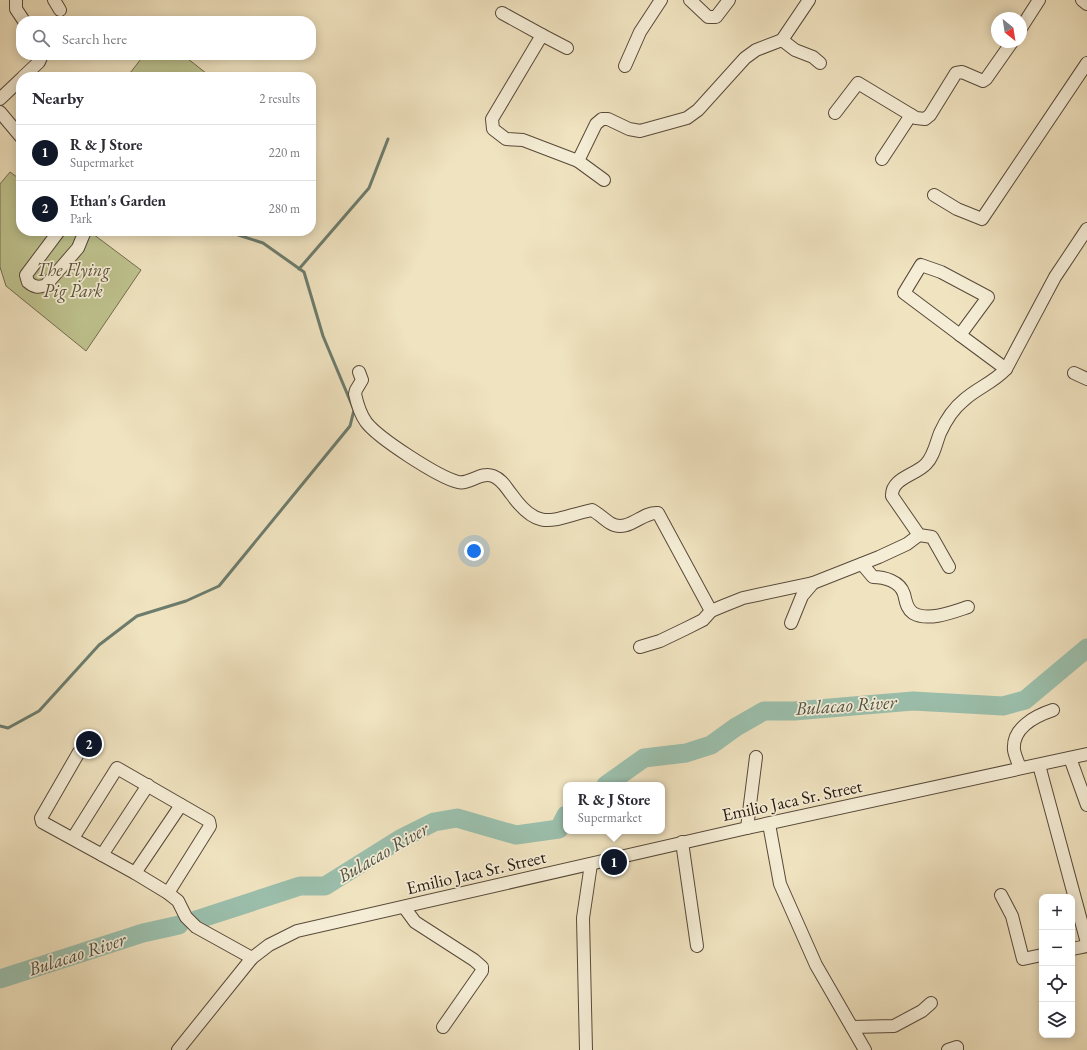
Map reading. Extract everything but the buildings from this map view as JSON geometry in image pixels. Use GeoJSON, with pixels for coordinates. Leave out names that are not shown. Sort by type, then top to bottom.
{"type":"FeatureCollection","features":[{"type":"Feature","properties":{"kind":"street"},"geometry":{"type":"LineString","coordinates":[[16,0],[16,9],[21,16]]}},
{"type":"Feature","properties":{"kind":"street"},"geometry":{"type":"LineString","coordinates":[[626,66],[640,32],[661,0]]}},
{"type":"Feature","properties":{"kind":"street"},"geometry":{"type":"LineString","coordinates":[[690,0],[708,17],[716,17],[730,0]]}},
{"type":"Feature","properties":{"kind":"street"},"geometry":{"type":"LineString","coordinates":[[578,161],[599,121],[608,119],[629,129],[640,131],[687,118],[698,110],[745,58],[756,50],[782,40],[809,0]]}},
{"type":"Feature","properties":{"kind":"street"},"geometry":{"type":"LineString","coordinates":[[1027,19],[1039,0]]}},
{"type":"Feature","properties":{"kind":"street"},"geometry":{"type":"LineString","coordinates":[[1082,0],[1087,4]]}},
{"type":"Feature","properties":{"kind":"street"},"geometry":{"type":"LineString","coordinates":[[502,13],[567,48]]}},
{"type":"Feature","properties":{"kind":"street"},"geometry":{"type":"LineString","coordinates":[[542,35],[492,119],[493,129],[506,139],[523,140],[578,161],[604,180]]}},
{"type":"Feature","properties":{"kind":"street"},"geometry":{"type":"LineString","coordinates":[[782,40],[795,50],[813,57],[820,63]]}},
{"type":"Feature","properties":{"kind":"street"},"geometry":{"type":"LineString","coordinates":[[834,113],[858,83],[911,115],[919,119],[927,118],[957,73],[962,72],[983,81],[1008,48]]}},
{"type":"Feature","properties":{"kind":"street"},"geometry":{"type":"LineString","coordinates":[[28,72],[40,60]]}},
{"type":"Feature","properties":{"kind":"street"},"geometry":{"type":"LineString","coordinates":[[934,195],[957,209],[982,218],[1087,63]]}},
{"type":"Feature","properties":{"kind":"street"},"geometry":{"type":"LineString","coordinates":[[0,99],[16,84]]}},
{"type":"Feature","properties":{"kind":"street"},"geometry":{"type":"LineString","coordinates":[[0,112],[16,131]]}},
{"type":"Feature","properties":{"kind":"street"},"geometry":{"type":"LineString","coordinates":[[882,159],[911,115]]}},
{"type":"Feature","properties":{"kind":"street"},"geometry":{"type":"LineString","coordinates":[[919,535],[892,496],[894,486],[927,464],[940,432],[955,409],[964,400],[997,379],[1006,369],[1055,277],[1086,232]]}},
{"type":"Feature","properties":{"kind":"street"},"geometry":{"type":"LineString","coordinates":[[55,236],[26,275],[28,282],[33,286],[39,287],[46,285],[78,248],[83,236]]}},
{"type":"Feature","properties":{"kind":"street"},"geometry":{"type":"LineString","coordinates":[[960,335],[988,297],[941,272],[922,265],[904,293],[960,335],[1006,369]]}},
{"type":"Feature","properties":{"kind":"street"},"geometry":{"type":"LineString","coordinates":[[360,372],[362,380],[355,394],[367,424],[402,452],[453,480],[465,482],[482,476],[492,475],[502,481],[525,511],[540,519],[551,521],[592,510],[611,524],[621,526],[631,523],[652,512],[658,513],[711,611]]}},
{"type":"Feature","properties":{"kind":"street"},"geometry":{"type":"LineString","coordinates":[[1074,373],[1087,379]]}},
{"type":"Feature","properties":{"kind":"street"},"geometry":{"type":"LineString","coordinates":[[640,647],[660,641],[703,620],[711,611],[743,598],[814,583],[907,544],[919,535],[932,537],[949,567]]}},
{"type":"Feature","properties":{"kind":"street"},"geometry":{"type":"LineString","coordinates":[[862,564],[873,577],[883,578],[899,586],[904,592],[907,605],[914,613],[921,616],[934,616],[968,607]]}},
{"type":"Feature","properties":{"kind":"street"},"geometry":{"type":"LineString","coordinates":[[791,623],[802,596],[814,583]]}},
{"type":"Feature","properties":{"kind":"street"},"geometry":{"type":"LineString","coordinates":[[1020,768],[1014,750],[1015,739],[1019,732],[1030,721],[1053,710]]}},
{"type":"Feature","properties":{"kind":"street"},"geometry":{"type":"LineString","coordinates":[[78,752],[41,818],[43,824],[72,838],[135,873],[168,894],[178,901],[186,917],[196,927],[252,958]]}},
{"type":"Feature","properties":{"kind":"street","name":"Emilio Jaca Sr. Street"},"geometry":{"type":"LineString","coordinates":[[178,1050],[252,958],[269,945],[297,931],[682,842],[1087,754]]}},
{"type":"Feature","properties":{"kind":"street"},"geometry":{"type":"LineString","coordinates":[[747,828],[756,757]]}},
{"type":"Feature","properties":{"kind":"street"},"geometry":{"type":"LineString","coordinates":[[1070,758],[1087,805]]}},
{"type":"Feature","properties":{"kind":"street"},"geometry":{"type":"LineString","coordinates":[[1039,765],[1087,944],[1075,948]]}},
{"type":"Feature","properties":{"kind":"street"},"geometry":{"type":"LineString","coordinates":[[72,838],[117,768],[148,785],[209,821],[211,824],[168,894]]}},
{"type":"Feature","properties":{"kind":"street"},"geometry":{"type":"LineString","coordinates":[[102,855],[148,785]]}},
{"type":"Feature","properties":{"kind":"street"},"geometry":{"type":"LineString","coordinates":[[135,873],[181,805]]}},
{"type":"Feature","properties":{"kind":"street"},"geometry":{"type":"LineString","coordinates":[[769,824],[780,884],[816,965],[865,1050]]}},
{"type":"Feature","properties":{"kind":"street"},"geometry":{"type":"LineString","coordinates":[[682,842],[696,946]]}},
{"type":"Feature","properties":{"kind":"street"},"geometry":{"type":"LineString","coordinates":[[586,1050],[583,918],[591,864]]}},
{"type":"Feature","properties":{"kind":"street"},"geometry":{"type":"LineString","coordinates":[[1001,895],[1012,916],[1023,959],[1039,956]]}},
{"type":"Feature","properties":{"kind":"street"},"geometry":{"type":"LineString","coordinates":[[404,907],[415,922],[474,960],[482,967],[482,971],[442,1027]]}},
{"type":"Feature","properties":{"kind":"street"},"geometry":{"type":"LineString","coordinates":[[852,1027],[894,1026],[922,1011],[931,1003]]}},
{"type":"Feature","properties":{"kind":"street"},"geometry":{"type":"LineString","coordinates":[[948,1050],[957,1047],[957,1050]]}},
{"type":"Feature","properties":{"kind":"green space"},"geometry":{"type":"Polygon","coordinates":[[[140,60],[189,60],[205,72],[131,72],[140,60]]]}},
{"type":"Feature","properties":{"kind":"green space","name":"The Flying Pig Park"},"geometry":{"type":"Polygon","coordinates":[[[10,172],[16,176],[16,236],[96,236],[141,270],[86,351],[6,286],[0,267],[0,184],[10,172]]]}},
{"type":"Feature","properties":{"kind":"waterway"},"geometry":{"type":"LineString","coordinates":[[299,269],[369,188],[388,139]]}},
{"type":"Feature","properties":{"kind":"waterway"},"geometry":{"type":"LineString","coordinates":[[0,726],[8,728],[39,711],[99,645],[137,616],[186,601],[219,586],[350,426],[354,410],[323,336],[304,272],[263,243],[241,236]]}},
{"type":"Feature","properties":{"kind":"waterway","name":"Bulacao River"},"geometry":{"type":"LineString","coordinates":[[610,782],[644,758],[686,753],[711,745],[736,727],[764,711],[794,711],[913,701],[1003,706],[1025,700],[1087,648]]}},
{"type":"Feature","properties":{"kind":"waterway","name":"Bulacao River"},"geometry":{"type":"LineString","coordinates":[[196,920],[300,886],[325,886],[400,839],[434,822],[457,818],[516,835],[559,829],[563,821]]}},
{"type":"Feature","properties":{"kind":"waterway","name":"Bulacao River"},"geometry":{"type":"LineString","coordinates":[[0,979],[143,933],[179,925]]}},
{"type":"Feature","properties":{"kind":"place","name":"Ethan's Garden"},"geometry":{"type":"Point","coordinates":[89,744]}},
{"type":"Feature","properties":{"kind":"place","name":"R & J Store"},"geometry":{"type":"Point","coordinates":[614,862]}}]}
